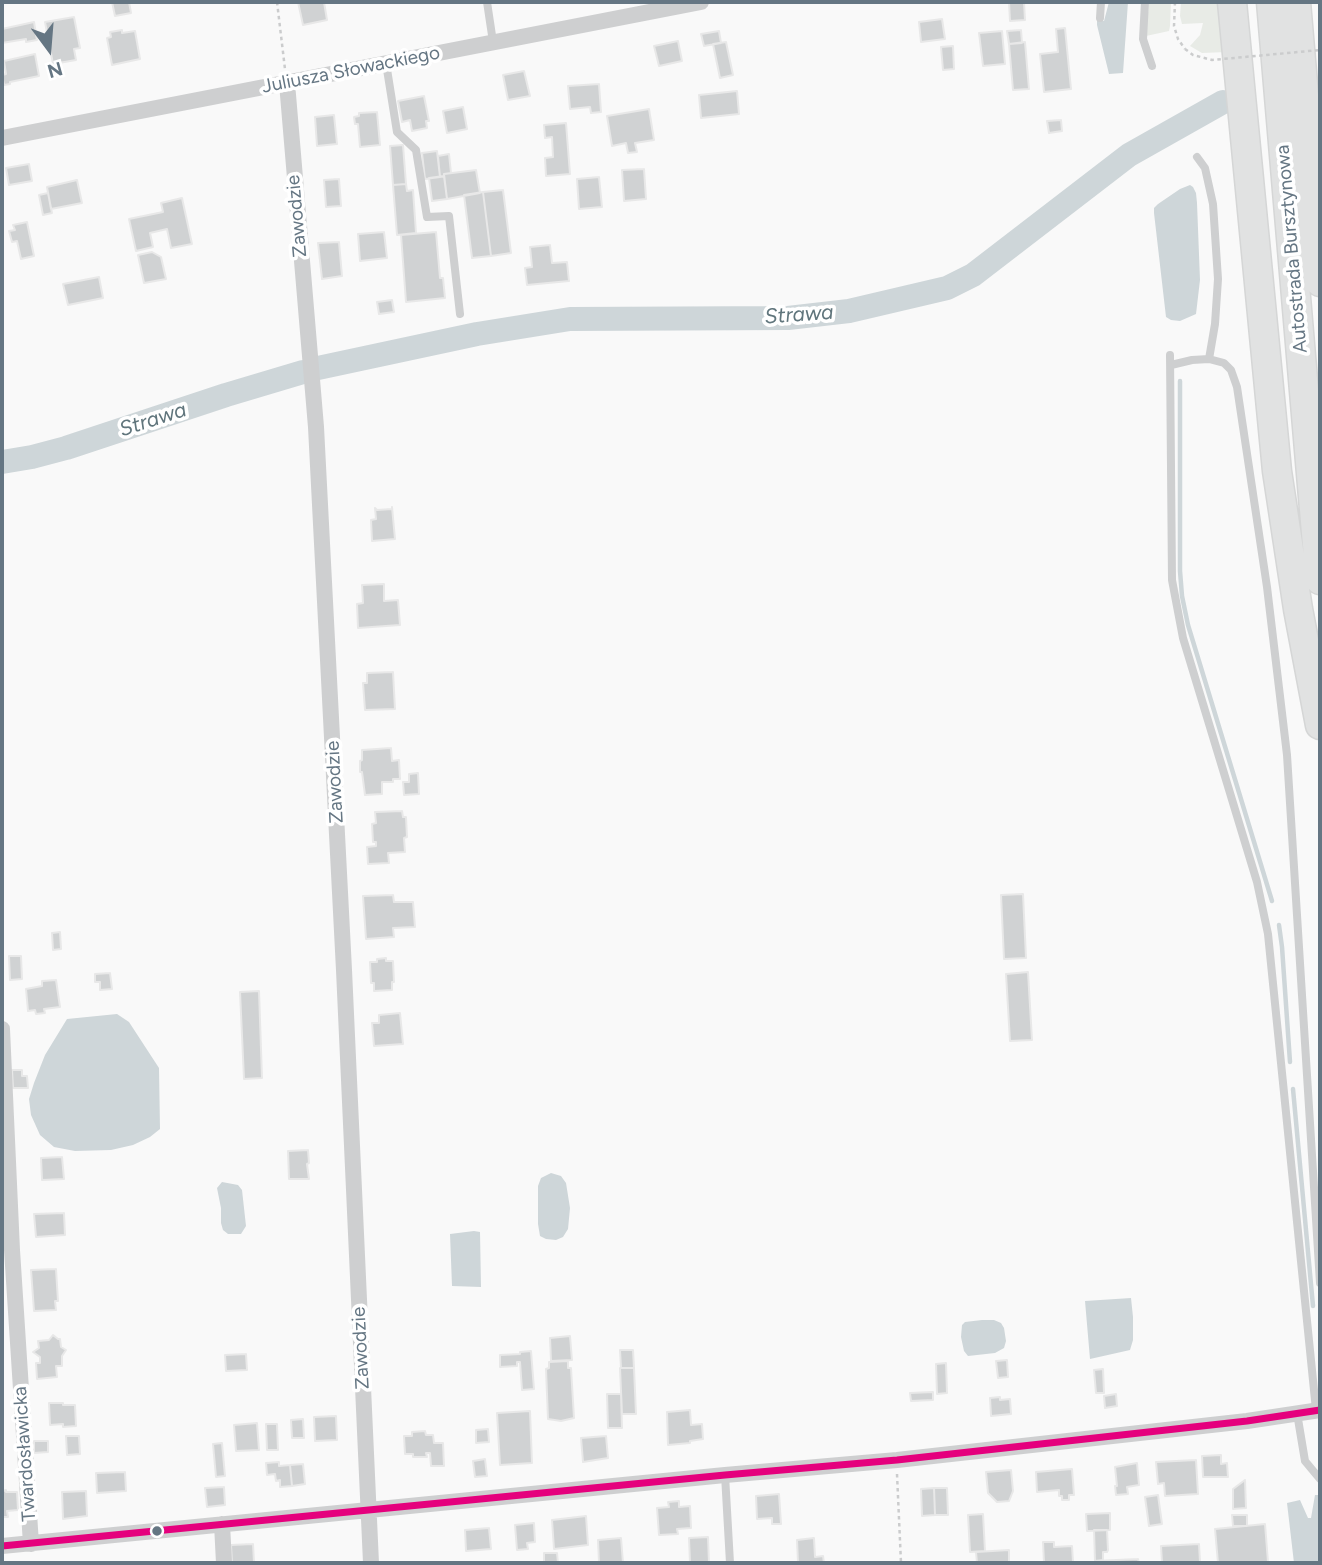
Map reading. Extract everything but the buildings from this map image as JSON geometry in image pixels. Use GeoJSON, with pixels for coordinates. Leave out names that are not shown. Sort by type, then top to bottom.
{"type":"FeatureCollection","features":[{"type":"Feature","properties":{"kind":"highway"},"geometry":{"type":"LineString","coordinates":[[1232,2],[1277,471],[1298,609],[1320,725]]}},
{"type":"Feature","properties":{"kind":"highway","name":"Autostrada Bursztynowa"},"geometry":{"type":"LineString","coordinates":[[1271,2],[1320,580]]}},
{"type":"Feature","properties":{"kind":"highway","name":"Autostrada Bursztynowa"},"geometry":{"type":"LineString","coordinates":[[1296,2],[1320,282]]}},
{"type":"Feature","properties":{"kind":"street","name":"Juliusza Słowackiego"},"geometry":{"type":"LineString","coordinates":[[2,138],[701,2]]}},
{"type":"Feature","properties":{"kind":"street","name":"Zawodzie"},"geometry":{"type":"LineString","coordinates":[[287,83],[317,438],[371,1563]]}},
{"type":"Feature","properties":{"kind":"street","name":"Twardosławicka"},"geometry":{"type":"LineString","coordinates":[[2,1029],[12,1263],[31,1544]]}},
{"type":"Feature","properties":{"kind":"street","name":"Twardosławicka"},"geometry":{"type":"LineString","coordinates":[[2,1546],[897,1460],[1247,1422],[1318,1410]]}},
{"type":"Feature","properties":{"kind":"street"},"geometry":{"type":"LineString","coordinates":[[222,1524],[224,1563]]}},
{"type":"Feature","properties":{"kind":"lane"},"geometry":{"type":"LineString","coordinates":[[487,2],[493,43]]}},
{"type":"Feature","properties":{"kind":"lane"},"geometry":{"type":"LineString","coordinates":[[1100,18],[1101,2]]}},
{"type":"Feature","properties":{"kind":"lane"},"geometry":{"type":"LineString","coordinates":[[1145,2],[1143,39],[1152,66]]}},
{"type":"Feature","properties":{"kind":"lane"},"geometry":{"type":"LineString","coordinates":[[386,63],[397,132],[416,150],[427,218],[449,216],[460,314]]}},
{"type":"Feature","properties":{"kind":"lane"},"geometry":{"type":"LineString","coordinates":[[1197,157],[1205,168],[1213,204],[1218,279],[1209,359]]}},
{"type":"Feature","properties":{"kind":"lane"},"geometry":{"type":"LineString","coordinates":[[1170,355],[1172,580],[1183,638],[1257,882],[1266,921],[1318,1410]]}},
{"type":"Feature","properties":{"kind":"lane"},"geometry":{"type":"LineString","coordinates":[[1171,365],[1209,359],[1224,363],[1231,370],[1237,387],[1269,600],[1287,755],[1320,1283]]}},
{"type":"Feature","properties":{"kind":"lane"},"geometry":{"type":"LineString","coordinates":[[1297,1413],[1305,1461],[1320,1479]]}},
{"type":"Feature","properties":{"kind":"lane"},"geometry":{"type":"LineString","coordinates":[[725,1475],[730,1563]]}},
{"type":"Feature","properties":{"kind":"path"},"geometry":{"type":"LineString","coordinates":[[277,2],[287,83]]}},
{"type":"Feature","properties":{"kind":"path"},"geometry":{"type":"LineString","coordinates":[[1175,2],[1174,26],[1178,39],[1193,55],[1212,60],[1320,50]]}},
{"type":"Feature","properties":{"kind":"path"},"geometry":{"type":"LineString","coordinates":[[897,1460],[901,1563]]}},
{"type":"Feature","properties":{"kind":"shaded area"},"geometry":{"type":"Polygon","coordinates":[[[1109,2],[1128,2],[1123,73],[1109,74],[1097,25],[1097,20],[1104,21],[1109,2]]]}},
{"type":"Feature","properties":{"kind":"shaded area"},"geometry":{"type":"Polygon","coordinates":[[[1149,2],[1171,2],[1169,31],[1146,36],[1149,2]]]}},
{"type":"Feature","properties":{"kind":"shaded area"},"geometry":{"type":"Polygon","coordinates":[[[1181,2],[1222,2],[1227,52],[1202,53],[1190,46],[1200,35],[1203,23],[1182,24],[1181,2]]]}},
{"type":"Feature","properties":{"kind":"shaded area"},"geometry":{"type":"Polygon","coordinates":[[[1190,185],[1196,193],[1200,280],[1196,314],[1180,321],[1166,317],[1154,208],[1190,185]]]}},
{"type":"Feature","properties":{"kind":"shaded area"},"geometry":{"type":"Polygon","coordinates":[[[117,1014],[129,1022],[159,1068],[160,1129],[133,1145],[111,1150],[75,1151],[54,1147],[40,1135],[31,1115],[29,1099],[45,1055],[67,1019],[117,1014]]]}},
{"type":"Feature","properties":{"kind":"shaded area"},"geometry":{"type":"Polygon","coordinates":[[[551,1173],[561,1176],[566,1183],[570,1208],[568,1229],[563,1237],[556,1240],[540,1236],[538,1224],[538,1186],[541,1178],[551,1173]]]}},
{"type":"Feature","properties":{"kind":"shaded area"},"geometry":{"type":"Polygon","coordinates":[[[222,1182],[238,1185],[242,1190],[246,1226],[241,1234],[228,1234],[223,1230],[217,1188],[222,1182]]]}},
{"type":"Feature","properties":{"kind":"shaded area"},"geometry":{"type":"Polygon","coordinates":[[[480,1232],[481,1287],[452,1286],[450,1234],[480,1232]]]}},
{"type":"Feature","properties":{"kind":"shaded area"},"geometry":{"type":"Polygon","coordinates":[[[1131,1298],[1133,1340],[1130,1350],[1090,1359],[1085,1301],[1131,1298]]]}},
{"type":"Feature","properties":{"kind":"shaded area"},"geometry":{"type":"Polygon","coordinates":[[[982,1320],[1001,1323],[1006,1341],[1004,1348],[995,1353],[968,1356],[961,1337],[962,1325],[965,1322],[982,1320]]]}},
{"type":"Feature","properties":{"kind":"shaded area"},"geometry":{"type":"Polygon","coordinates":[[[1315,1495],[1320,1495],[1320,1563],[1294,1563],[1287,1503],[1300,1500],[1308,1518],[1311,1518],[1315,1495]]]}},
{"type":"Feature","properties":{"kind":"waterway","name":"Strawa"},"geometry":{"type":"LineString","coordinates":[[318,368],[477,334],[570,319],[788,318],[849,311],[947,288],[973,275],[1129,155],[1223,102]]}},
{"type":"Feature","properties":{"kind":"waterway","name":"Strawa"},"geometry":{"type":"LineString","coordinates":[[2,462],[66,448],[303,372]]}},
{"type":"Feature","properties":{"kind":"waterway"},"geometry":{"type":"LineString","coordinates":[[1180,381],[1182,596],[1188,625],[1272,901]]}},
{"type":"Feature","properties":{"kind":"waterway"},"geometry":{"type":"LineString","coordinates":[[1279,925],[1290,1062]]}},
{"type":"Feature","properties":{"kind":"waterway"},"geometry":{"type":"LineString","coordinates":[[1293,1089],[1313,1306]]}},
{"type":"Feature","properties":{"kind":"transit line"},"geometry":{"type":"LineString","coordinates":[[2,1546],[897,1460],[1247,1421],[1320,1410]]}}]}
